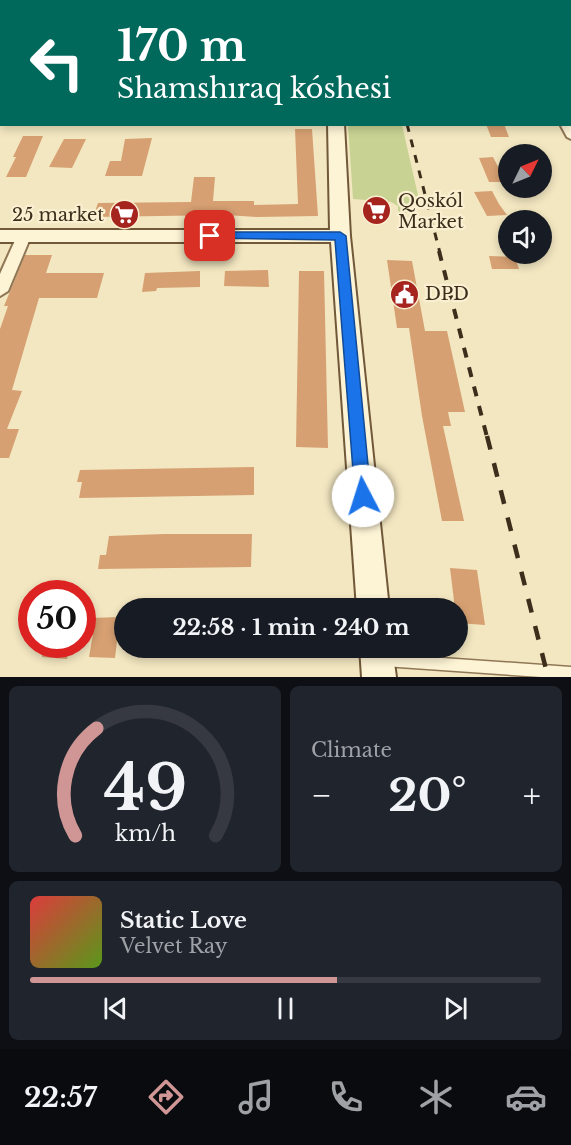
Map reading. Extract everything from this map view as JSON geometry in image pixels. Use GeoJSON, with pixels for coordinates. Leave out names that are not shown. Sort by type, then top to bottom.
{"type":"FeatureCollection","features":[{"type":"Feature","properties":{"kind":"main road"},"geometry":{"type":"LineString","coordinates":[[336,126],[340,236],[372,598]]}},
{"type":"Feature","properties":{"kind":"main road"},"geometry":{"type":"LineString","coordinates":[[0,236],[340,236]]}},
{"type":"Feature","properties":{"kind":"street"},"geometry":{"type":"LineString","coordinates":[[0,291],[24,236]]}},
{"type":"Feature","properties":{"kind":"lane"},"geometry":{"type":"LineString","coordinates":[[378,662],[571,673]]}},
{"type":"Feature","properties":{"kind":"green space"},"geometry":{"type":"Polygon","coordinates":[[[348,126],[402,126],[420,204],[412,210],[398,214],[398,206],[391,202],[353,199],[348,126]]]}},
{"type":"Feature","properties":{"kind":"building"},"geometry":{"type":"Polygon","coordinates":[[[487,126],[505,126],[509,137],[491,137],[487,126]]]}},
{"type":"Feature","properties":{"kind":"building"},"geometry":{"type":"Polygon","coordinates":[[[295,129],[312,129],[318,216],[93,217],[98,203],[191,202],[194,177],[215,177],[213,201],[254,201],[254,205],[298,204],[295,129]]]}},
{"type":"Feature","properties":{"kind":"building"},"geometry":{"type":"Polygon","coordinates":[[[23,136],[43,136],[26,177],[6,177],[16,157],[13,157],[23,136]]]}},
{"type":"Feature","properties":{"kind":"building"},"geometry":{"type":"Polygon","coordinates":[[[152,138],[142,176],[105,176],[110,161],[121,161],[125,139],[152,138]]]}},
{"type":"Feature","properties":{"kind":"building"},"geometry":{"type":"Polygon","coordinates":[[[64,139],[86,139],[72,168],[49,167],[64,139]]]}},
{"type":"Feature","properties":{"kind":"building"},"geometry":{"type":"Polygon","coordinates":[[[493,157],[498,167],[498,182],[489,182],[479,158],[493,157]]]}},
{"type":"Feature","properties":{"kind":"building"},"geometry":{"type":"Polygon","coordinates":[[[492,191],[503,210],[498,210],[498,215],[487,216],[474,192],[492,191]]]}},
{"type":"Feature","properties":{"kind":"building"},"geometry":{"type":"Polygon","coordinates":[[[25,255],[52,255],[46,273],[104,273],[97,298],[39,298],[12,390],[22,391],[7,429],[19,429],[9,458],[0,458],[0,329],[8,306],[4,306],[25,255]]]}},
{"type":"Feature","properties":{"kind":"building"},"geometry":{"type":"Polygon","coordinates":[[[489,256],[498,256],[498,264],[517,264],[519,269],[492,269],[489,256]]]}},
{"type":"Feature","properties":{"kind":"building"},"geometry":{"type":"Polygon","coordinates":[[[387,260],[412,261],[425,331],[447,331],[465,412],[448,412],[451,426],[443,426],[464,521],[442,521],[422,416],[409,328],[397,328],[387,260]]]}},
{"type":"Feature","properties":{"kind":"building"},"geometry":{"type":"Polygon","coordinates":[[[268,270],[269,287],[224,286],[225,271],[268,270]]]}},
{"type":"Feature","properties":{"kind":"building"},"geometry":{"type":"Polygon","coordinates":[[[200,271],[200,287],[157,288],[156,291],[142,292],[145,273],[200,271]]]}},
{"type":"Feature","properties":{"kind":"building"},"geometry":{"type":"Polygon","coordinates":[[[299,271],[324,271],[328,448],[296,447],[299,271]]]}},
{"type":"Feature","properties":{"kind":"building"},"geometry":{"type":"Polygon","coordinates":[[[254,467],[254,495],[79,498],[82,482],[77,482],[80,470],[254,467]]]}},
{"type":"Feature","properties":{"kind":"building"},"geometry":{"type":"Polygon","coordinates":[[[252,534],[251,567],[98,569],[100,555],[106,555],[109,536],[252,534]]]}},
{"type":"Feature","properties":{"kind":"building"},"geometry":{"type":"Polygon","coordinates":[[[450,568],[477,570],[485,625],[468,624],[468,598],[454,598],[450,568]]]}},
{"type":"Feature","properties":{"kind":"building"},"geometry":{"type":"Polygon","coordinates":[[[114,617],[114,658],[96,657],[96,618],[114,617]]]}},
{"type":"Feature","properties":{"kind":"railway"},"geometry":{"type":"LineString","coordinates":[[408,126],[440,253]]}},
{"type":"Feature","properties":{"kind":"railway"},"geometry":{"type":"LineString","coordinates":[[439,251],[487,437]]}},
{"type":"Feature","properties":{"kind":"railway"},"geometry":{"type":"LineString","coordinates":[[487,436],[548,677]]}},
{"type":"Feature","properties":{"kind":"place","name":"Qoskól Market"},"geometry":{"type":"Point","coordinates":[377,211]}},
{"type":"Feature","properties":{"kind":"place","name":"25 market"},"geometry":{"type":"Point","coordinates":[125,215]}},
{"type":"Feature","properties":{"kind":"place","name":"DPD"},"geometry":{"type":"Point","coordinates":[404,294]}},
{"type":"Feature","properties":{"kind":"route"},"geometry":{"type":"LineString","coordinates":[[210,236],[340,236],[363,496]]}}]}
